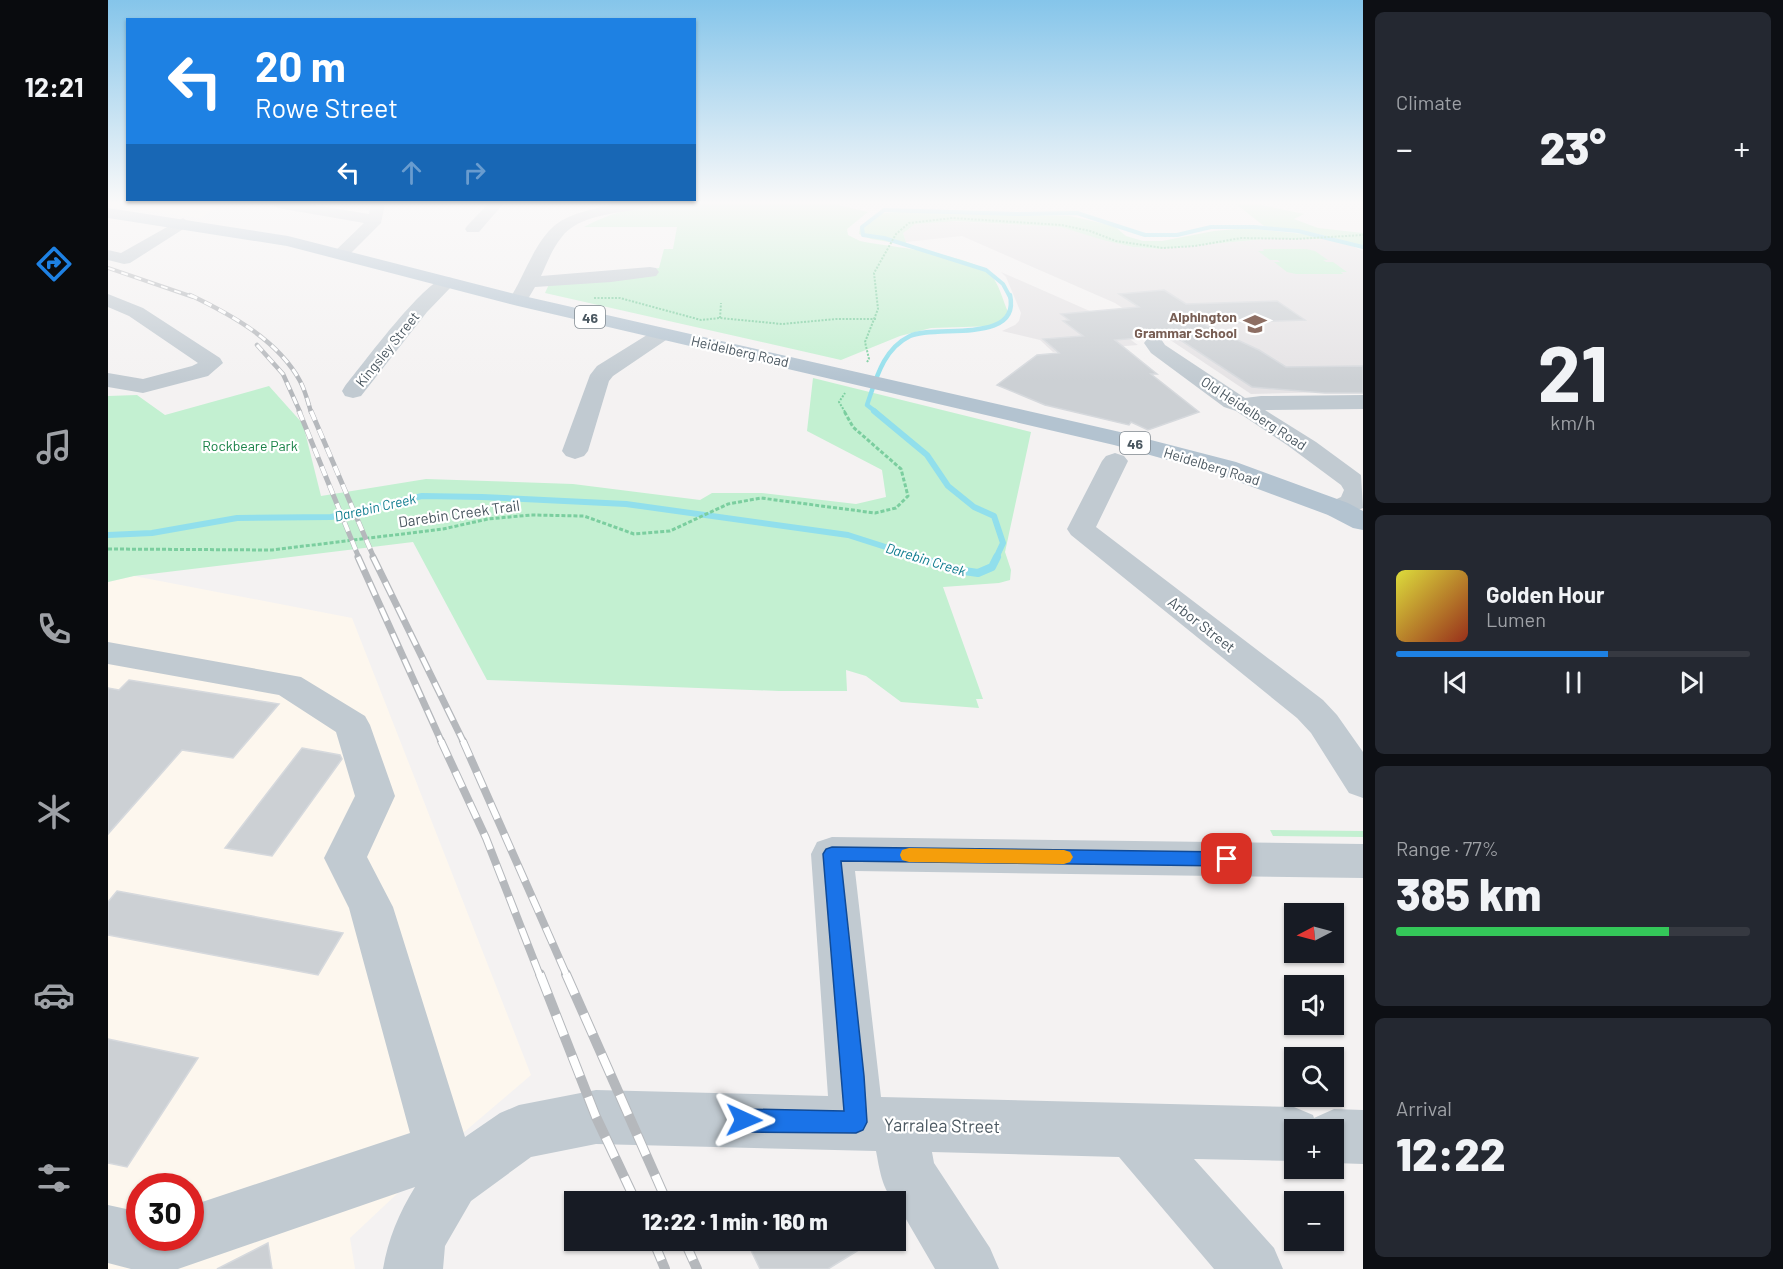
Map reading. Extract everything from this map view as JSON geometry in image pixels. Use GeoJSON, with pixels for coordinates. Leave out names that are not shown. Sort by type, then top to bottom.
{"type":"FeatureCollection","features":[{"type":"Feature","properties":{"kind":"main road","name":"Heidelberg Road"},"geometry":{"type":"LineString","coordinates":[[378,263],[518,300],[1108,436],[1227,468],[1338,509],[1363,522]]}},
{"type":"Feature","properties":{"kind":"street"},"geometry":{"type":"LineString","coordinates":[[518,300],[540,263]]}},
{"type":"Feature","properties":{"kind":"street"},"geometry":{"type":"LineString","coordinates":[[530,282],[611,278],[651,272]]}},
{"type":"Feature","properties":{"kind":"street","name":"Kingsley Street"},"geometry":{"type":"LineString","coordinates":[[352,391],[420,308],[446,282]]}},
{"type":"Feature","properties":{"kind":"street"},"geometry":{"type":"LineString","coordinates":[[108,300],[136,312],[212,363],[200,371],[142,386],[108,380]]}},
{"type":"Feature","properties":{"kind":"street"},"geometry":{"type":"LineString","coordinates":[[575,452],[598,380],[605,371],[662,334]]}},
{"type":"Feature","properties":{"kind":"street","name":"Old Heidelberg Road"},"geometry":{"type":"LineString","coordinates":[[1154,343],[1158,349],[1232,402],[1246,405],[1352,482],[1357,490],[1353,502],[1338,509]]}},
{"type":"Feature","properties":{"kind":"street"},"geometry":{"type":"LineString","coordinates":[[1246,405],[1363,402]]}},
{"type":"Feature","properties":{"kind":"street","name":"Arbor Street"},"geometry":{"type":"LineString","coordinates":[[1115,461],[1081,529],[1310,709],[1324,724],[1363,783]]}},
{"type":"Feature","properties":{"kind":"street"},"geometry":{"type":"LineString","coordinates":[[108,653],[289,685],[352,725],[375,796],[345,858],[371,907],[447,1166],[416,1246],[413,1269]]}},
{"type":"Feature","properties":{"kind":"street"},"geometry":{"type":"LineString","coordinates":[[969,1269],[877,1123],[854,1076],[832,854],[1363,861]]}},
{"type":"Feature","properties":{"kind":"street","name":"Yarralea Street"},"geometry":{"type":"LineString","coordinates":[[447,1166],[519,1132],[596,1117],[1284,1134]]}},
{"type":"Feature","properties":{"kind":"street"},"geometry":{"type":"LineString","coordinates":[[1131,1129],[1253,1269]]}},
{"type":"Feature","properties":{"kind":"street"},"geometry":{"type":"LineString","coordinates":[[1344,1136],[1363,1137]]}},
{"type":"Feature","properties":{"kind":"street"},"geometry":{"type":"LineString","coordinates":[[204,1231],[447,1166]]}},
{"type":"Feature","properties":{"kind":"street"},"geometry":{"type":"LineString","coordinates":[[108,1234],[126,1238]]}},
{"type":"Feature","properties":{"kind":"path"},"geometry":{"type":"LineString","coordinates":[[865,342],[876,319],[878,309],[874,273],[880,263]]}},
{"type":"Feature","properties":{"kind":"path"},"geometry":{"type":"LineString","coordinates":[[593,298],[620,297],[640,305],[671,310],[688,318],[720,318],[742,322],[782,324],[836,319],[876,319]]}},
{"type":"Feature","properties":{"kind":"path"},"geometry":{"type":"LineString","coordinates":[[720,318],[721,303]]}},
{"type":"Feature","properties":{"kind":"path","name":"Darebin Creek Trail"},"geometry":{"type":"LineString","coordinates":[[108,549],[272,550],[443,529],[488,519],[531,515],[584,516],[634,534],[670,531],[728,504],[761,498],[875,513],[896,508],[908,496],[901,470],[853,427],[845,414]]}},
{"type":"Feature","properties":{"kind":"shaded area","name":"Alphington Grammar School"},"geometry":{"type":"Polygon","coordinates":[[[1024,263],[1363,263],[1363,391],[1251,394],[1115,303],[1024,263]]]}},
{"type":"Feature","properties":{"kind":"shaded area","name":"Alphington Grammar School"},"geometry":{"type":"Polygon","coordinates":[[[1001,272],[1092,312],[1138,345],[1053,352],[1040,340],[1002,331],[1015,325],[1021,313],[1006,277],[1001,272]]]}},
{"type":"Feature","properties":{"kind":"shaded area"},"geometry":{"type":"Polygon","coordinates":[[[134,576],[352,618],[531,1075],[449,1145],[350,1238],[355,1269],[108,1269],[108,582],[134,576]]]}},
{"type":"Feature","properties":{"kind":"green space"},"geometry":{"type":"Polygon","coordinates":[[[660,263],[971,263],[990,274],[996,282],[1008,312],[1004,322],[996,326],[931,328],[900,336],[841,360],[545,293],[551,280],[659,268],[660,263]]]}},
{"type":"Feature","properties":{"kind":"green space"},"geometry":{"type":"Polygon","coordinates":[[[1276,263],[1335,263],[1347,272],[1341,272],[1343,274],[1296,274],[1287,272],[1276,263]]]}},
{"type":"Feature","properties":{"kind":"green space","name":"Rockbeare Park"},"geometry":{"type":"Polygon","coordinates":[[[813,378],[1031,432],[1005,552],[1011,570],[1010,580],[999,583],[943,587],[983,699],[976,699],[979,708],[901,702],[866,676],[846,670],[847,691],[779,691],[487,680],[413,542],[134,576],[108,582],[108,396],[137,395],[165,415],[269,386],[303,424],[321,496],[426,479],[573,484],[700,500],[712,493],[762,493],[856,504],[886,497],[882,470],[807,431],[813,378]]]}},
{"type":"Feature","properties":{"kind":"green space"},"geometry":{"type":"Polygon","coordinates":[[[1270,830],[1363,831],[1363,837],[1273,836],[1270,830]]]}},
{"type":"Feature","properties":{"kind":"building"},"geometry":{"type":"Polygon","coordinates":[[[1164,290],[1186,304],[1277,301],[1305,320],[1203,324],[1259,350],[1286,367],[1363,366],[1363,393],[1325,393],[1252,387],[1173,335],[1115,340],[1157,374],[1151,374],[1199,412],[1148,430],[1131,422],[1129,425],[1045,405],[997,385],[1037,355],[1059,353],[1043,339],[1083,336],[1063,321],[1069,320],[1061,314],[1139,307],[1119,294],[1164,290]]]}},
{"type":"Feature","properties":{"kind":"building"},"geometry":{"type":"Polygon","coordinates":[[[129,680],[279,704],[233,758],[182,750],[108,834],[108,688],[119,690],[129,680]]]}},
{"type":"Feature","properties":{"kind":"building"},"geometry":{"type":"Polygon","coordinates":[[[302,748],[340,755],[342,759],[272,856],[225,848],[302,748]]]}},
{"type":"Feature","properties":{"kind":"building"},"geometry":{"type":"Polygon","coordinates":[[[117,891],[343,933],[318,975],[108,935],[108,902],[117,891]]]}},
{"type":"Feature","properties":{"kind":"building"},"geometry":{"type":"Polygon","coordinates":[[[108,1039],[198,1058],[127,1167],[108,1163],[108,1039]]]}},
{"type":"Feature","properties":{"kind":"building"},"geometry":{"type":"Polygon","coordinates":[[[268,1243],[272,1269],[217,1269],[268,1243]]]}},
{"type":"Feature","properties":{"kind":"building"},"geometry":{"type":"Polygon","coordinates":[[[751,1251],[857,1251],[828,1269],[760,1269],[751,1251]]]}},
{"type":"Feature","properties":{"kind":"waterway","name":"Darebin Creek"},"geometry":{"type":"LineString","coordinates":[[964,263],[986,270],[1003,284],[1010,297]]}},
{"type":"Feature","properties":{"kind":"waterway","name":"Darebin Creek"},"geometry":{"type":"LineString","coordinates":[[876,412],[867,405],[874,385],[887,357],[901,342],[910,336],[922,333],[990,327],[1003,321],[1010,311],[1010,297]]}},
{"type":"Feature","properties":{"kind":"waterway","name":"Darebin Creek"},"geometry":{"type":"LineString","coordinates":[[874,411],[927,455],[948,486],[974,507],[994,516],[1003,543],[996,558]]}},
{"type":"Feature","properties":{"kind":"waterway","name":"Darebin Creek"},"geometry":{"type":"LineString","coordinates":[[108,535],[152,533],[237,518],[331,517],[422,496],[482,497],[626,504],[848,535],[920,558]]}},
{"type":"Feature","properties":{"kind":"waterway","name":"Darebin Creek"},"geometry":{"type":"LineString","coordinates":[[915,557],[957,570],[978,573],[992,567],[997,557]]}},
{"type":"Feature","properties":{"kind":"railway"},"geometry":{"type":"LineString","coordinates":[[108,268],[193,297]]}},
{"type":"Feature","properties":{"kind":"railway"},"geometry":{"type":"LineString","coordinates":[[190,295],[237,320],[279,353],[291,366],[300,381],[311,412]]}},
{"type":"Feature","properties":{"kind":"railway"},"geometry":{"type":"LineString","coordinates":[[257,345],[283,374],[300,412]]}},
{"type":"Feature","properties":{"kind":"railway"},"geometry":{"type":"LineString","coordinates":[[299,411],[359,558]]}},
{"type":"Feature","properties":{"kind":"railway"},"geometry":{"type":"LineString","coordinates":[[311,411],[374,558]]}},
{"type":"Feature","properties":{"kind":"railway"},"geometry":{"type":"LineString","coordinates":[[358,557],[442,743]]}},
{"type":"Feature","properties":{"kind":"railway"},"geometry":{"type":"LineString","coordinates":[[373,557],[464,743]]}},
{"type":"Feature","properties":{"kind":"railway"},"geometry":{"type":"LineString","coordinates":[[441,741],[486,838],[540,976]]}},
{"type":"Feature","properties":{"kind":"railway"},"geometry":{"type":"LineString","coordinates":[[463,741],[567,976]]}},
{"type":"Feature","properties":{"kind":"railway"},"geometry":{"type":"LineString","coordinates":[[540,974],[596,1117],[631,1191]]}},
{"type":"Feature","properties":{"kind":"railway"},"geometry":{"type":"LineString","coordinates":[[566,974],[662,1191]]}},
{"type":"Feature","properties":{"kind":"railway"},"geometry":{"type":"LineString","coordinates":[[658,1251],[665,1269]]}},
{"type":"Feature","properties":{"kind":"railway"},"geometry":{"type":"LineString","coordinates":[[689,1251],[697,1269]]}},
{"type":"Feature","properties":{"kind":"slow traffic"},"geometry":{"type":"LineString","coordinates":[[909,855],[1064,857]]}},
{"type":"Feature","properties":{"kind":"place","name":"Alphington Grammar School"},"geometry":{"type":"Point","coordinates":[1255,324]}},
{"type":"Feature","properties":{"kind":"route"},"geometry":{"type":"LineString","coordinates":[[744,1120],[856,1122],[854,1076],[832,854],[1227,859]]}}]}
